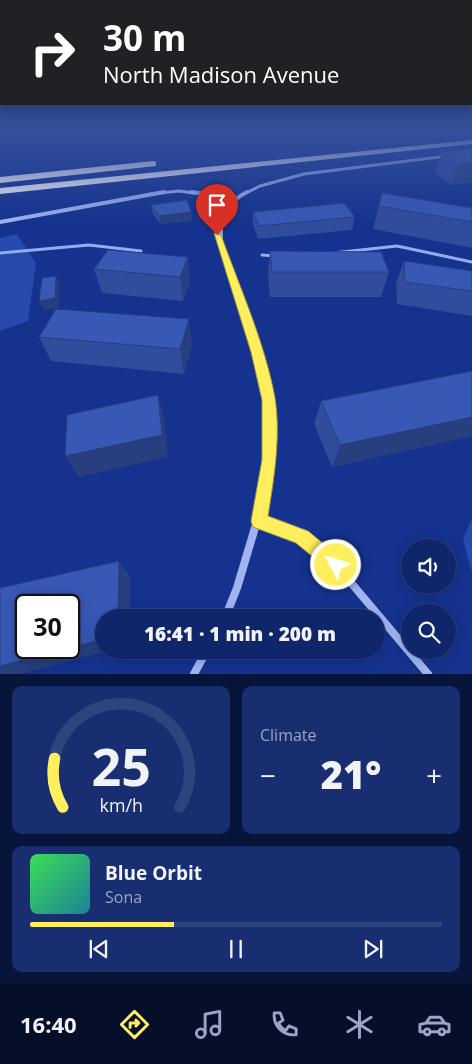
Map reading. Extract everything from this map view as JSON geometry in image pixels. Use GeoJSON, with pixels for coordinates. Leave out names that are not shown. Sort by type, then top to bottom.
{"type":"FeatureCollection","features":[{"type":"Feature","properties":{"kind":"highway"},"geometry":{"type":"LineString","coordinates":[[0,191],[263,163]]}},
{"type":"Feature","properties":{"kind":"highway"},"geometry":{"type":"LineString","coordinates":[[0,180],[158,164]]}},
{"type":"Feature","properties":{"kind":"highway"},"geometry":{"type":"LineString","coordinates":[[0,173],[129,167]]}},
{"type":"Feature","properties":{"kind":"highway"},"geometry":{"type":"LineString","coordinates":[[0,200],[146,182],[209,169]]}},
{"type":"Feature","properties":{"kind":"street"},"geometry":{"type":"LineString","coordinates":[[228,609],[259,521],[269,460],[268,400],[256,352],[217,235],[222,218],[238,198],[255,187],[286,177],[389,163]]}},
{"type":"Feature","properties":{"kind":"street"},"geometry":{"type":"LineString","coordinates":[[0,222],[137,196],[179,191],[238,198]]}},
{"type":"Feature","properties":{"kind":"street"},"geometry":{"type":"LineString","coordinates":[[259,521],[302,537],[336,565],[428,674]]}},
{"type":"Feature","properties":{"kind":"street"},"geometry":{"type":"LineString","coordinates":[[194,674],[202,659]]}},
{"type":"Feature","properties":{"kind":"shaded area"},"geometry":{"type":"Polygon","coordinates":[[[17,234],[36,263],[28,321],[0,331],[0,238],[17,234]]]}},
{"type":"Feature","properties":{"kind":"shaded area"},"geometry":{"type":"Polygon","coordinates":[[[472,518],[472,573],[463,539],[472,518]]]}},
{"type":"Feature","properties":{"kind":"building"},"geometry":{"type":"Polygon","coordinates":[[[382,193],[472,208],[472,222],[379,206],[382,193]]]}},
{"type":"Feature","properties":{"kind":"building"},"geometry":{"type":"Polygon","coordinates":[[[187,200],[191,212],[159,216],[151,205],[187,200]]]}},
{"type":"Feature","properties":{"kind":"building"},"geometry":{"type":"Polygon","coordinates":[[[344,203],[355,217],[259,226],[253,212],[344,203]]]}},
{"type":"Feature","properties":{"kind":"building"},"geometry":{"type":"Polygon","coordinates":[[[108,250],[188,257],[180,277],[94,269],[108,250]]]}},
{"type":"Feature","properties":{"kind":"building"},"geometry":{"type":"Polygon","coordinates":[[[270,251],[381,252],[389,272],[272,272],[270,251]]]}},
{"type":"Feature","properties":{"kind":"building"},"geometry":{"type":"Polygon","coordinates":[[[404,261],[472,271],[472,291],[405,282],[404,261]]]}},
{"type":"Feature","properties":{"kind":"building"},"geometry":{"type":"Polygon","coordinates":[[[56,276],[55,298],[39,301],[42,278],[56,276]]]}},
{"type":"Feature","properties":{"kind":"building"},"geometry":{"type":"Polygon","coordinates":[[[56,309],[189,319],[180,349],[39,337],[56,309]]]}},
{"type":"Feature","properties":{"kind":"building"},"geometry":{"type":"Polygon","coordinates":[[[472,371],[472,417],[340,445],[321,401],[472,371]]]}},
{"type":"Feature","properties":{"kind":"building"},"geometry":{"type":"Polygon","coordinates":[[[158,395],[162,435],[65,456],[67,415],[158,395]]]}},
{"type":"Feature","properties":{"kind":"building"},"geometry":{"type":"Polygon","coordinates":[[[119,561],[118,609],[95,609],[95,641],[80,645],[80,594],[15,594],[15,659],[27,659],[0,666],[0,588],[119,561]]]}},
{"type":"Feature","properties":{"kind":"waterway"},"geometry":{"type":"LineString","coordinates":[[0,253],[89,245],[141,251]]}},
{"type":"Feature","properties":{"kind":"waterway"},"geometry":{"type":"LineString","coordinates":[[333,253],[397,246],[472,262]]}},
{"type":"Feature","properties":{"kind":"waterway"},"geometry":{"type":"LineString","coordinates":[[262,255],[276,256]]}},
{"type":"Feature","properties":{"kind":"route"},"geometry":{"type":"LineString","coordinates":[[217,235],[256,352],[268,400],[270,423],[269,460],[259,521],[302,537],[336,565]]}}]}
